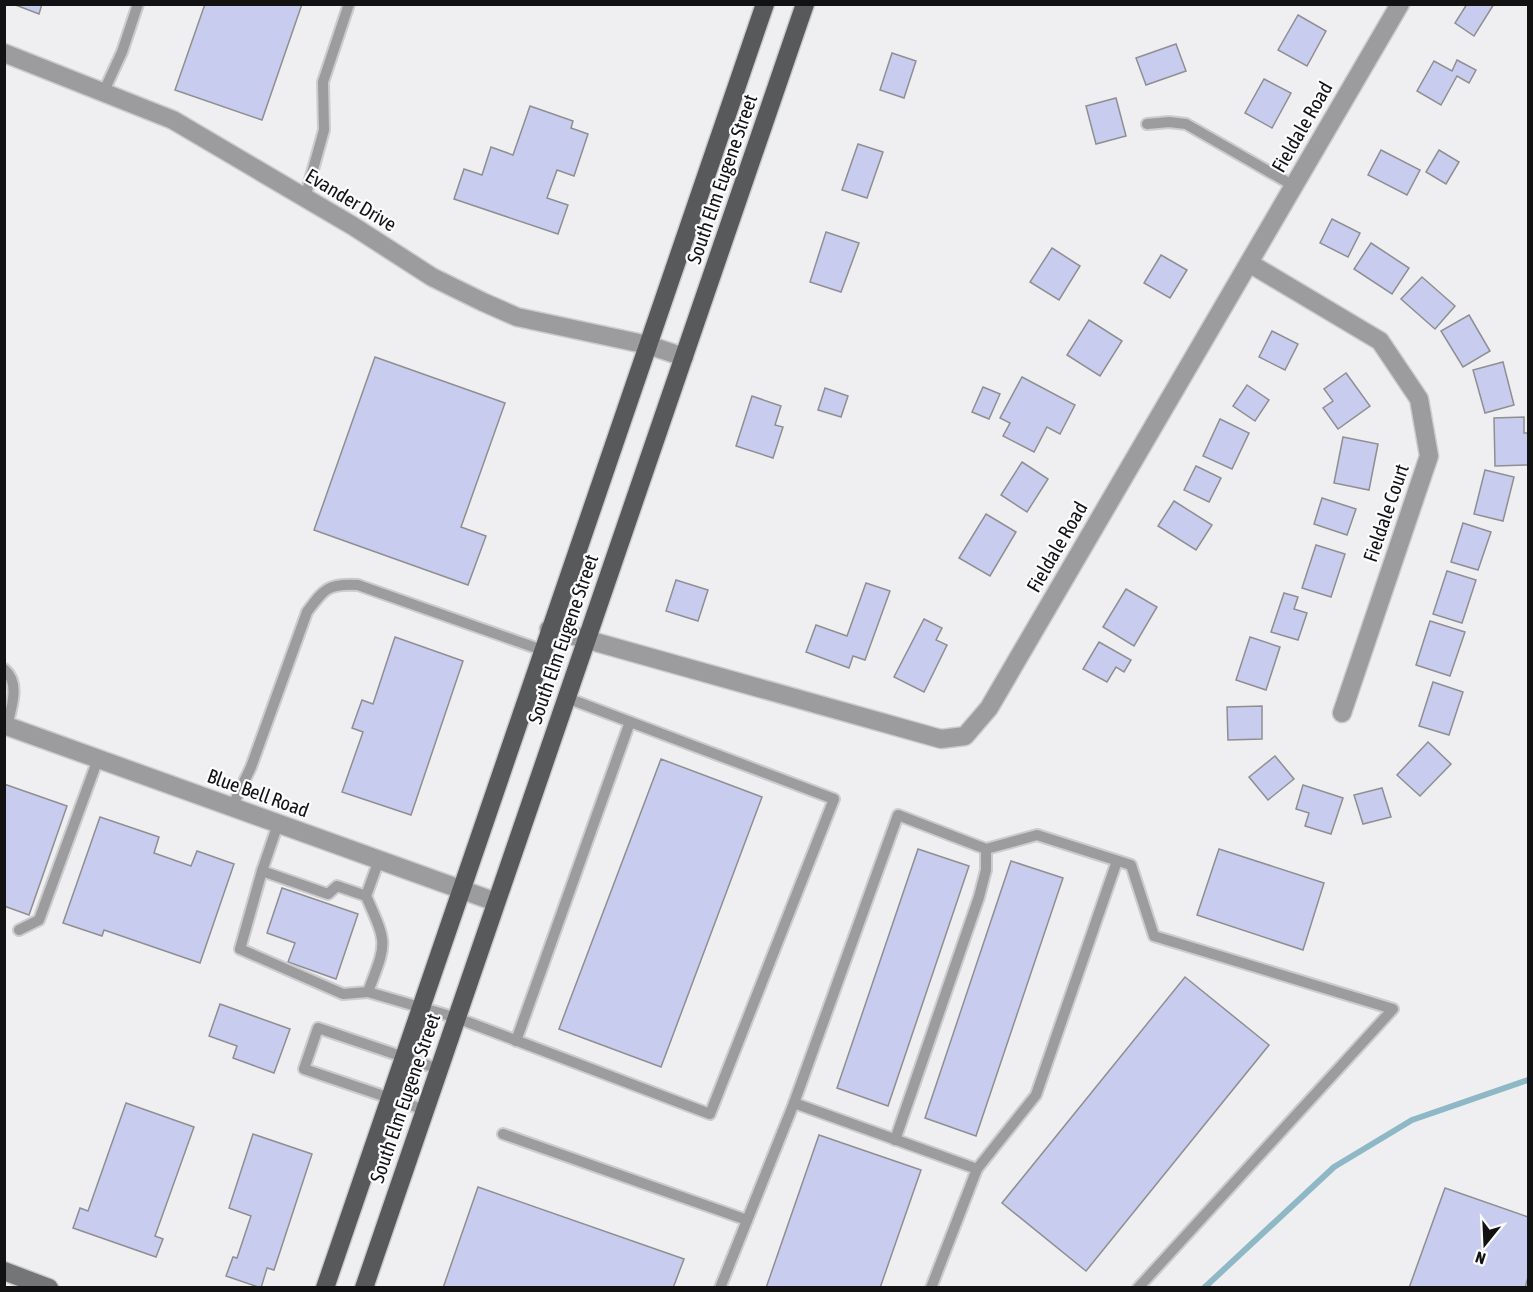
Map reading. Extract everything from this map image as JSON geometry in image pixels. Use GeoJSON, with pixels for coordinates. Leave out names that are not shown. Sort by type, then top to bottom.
{"type":"FeatureCollection","features":[{"type":"Feature","properties":{"kind":"main road","name":"South Elm Eugene Street"},"geometry":{"type":"LineString","coordinates":[[325,1287],[405,1058],[549,628],[765,4]]}},
{"type":"Feature","properties":{"kind":"main road","name":"South Elm Eugene Street"},"geometry":{"type":"LineString","coordinates":[[364,1287],[805,4]]}},
{"type":"Feature","properties":{"kind":"main road"},"geometry":{"type":"LineString","coordinates":[[4,1271],[49,1287]]}},
{"type":"Feature","properties":{"kind":"street","name":"Fieldale Road"},"geometry":{"type":"LineString","coordinates":[[549,628],[941,740],[965,736],[989,708],[1400,4]]}},
{"type":"Feature","properties":{"kind":"street","name":"Evander Drive"},"geometry":{"type":"LineString","coordinates":[[4,53],[173,120],[432,277],[500,310],[517,317],[648,345],[684,357]]}},
{"type":"Feature","properties":{"kind":"street","name":"Fieldale Court"},"geometry":{"type":"LineString","coordinates":[[1249,263],[1380,341],[1419,399],[1429,456],[1342,714]]}},
{"type":"Feature","properties":{"kind":"street","name":"Blue Bell Road"},"geometry":{"type":"LineString","coordinates":[[6,726],[496,902]]}},
{"type":"Feature","properties":{"kind":"lane"},"geometry":{"type":"LineString","coordinates":[[104,91],[122,52],[138,4]]}},
{"type":"Feature","properties":{"kind":"lane"},"geometry":{"type":"LineString","coordinates":[[305,198],[324,130],[324,82],[349,4]]}},
{"type":"Feature","properties":{"kind":"lane"},"geometry":{"type":"LineString","coordinates":[[1148,124],[1169,122],[1186,124],[1294,186]]}},
{"type":"Feature","properties":{"kind":"lane"},"geometry":{"type":"LineString","coordinates":[[232,807],[251,767],[307,612],[323,590],[340,584],[358,585],[542,650]]}},
{"type":"Feature","properties":{"kind":"lane"},"geometry":{"type":"LineString","coordinates":[[4,669],[10,673],[14,684],[6,726]]}},
{"type":"Feature","properties":{"kind":"lane"},"geometry":{"type":"LineString","coordinates":[[278,824],[240,950],[343,994],[368,992],[457,1018],[710,1114],[834,799],[567,698]]}},
{"type":"Feature","properties":{"kind":"lane"},"geometry":{"type":"LineString","coordinates":[[516,1041],[630,722]]}},
{"type":"Feature","properties":{"kind":"lane"},"geometry":{"type":"LineString","coordinates":[[19,930],[39,920],[98,759]]}},
{"type":"Feature","properties":{"kind":"lane"},"geometry":{"type":"LineString","coordinates":[[720,1287],[794,1103],[898,815],[986,849],[1038,835],[1131,865],[1155,936],[1393,1009],[1138,1287]]}},
{"type":"Feature","properties":{"kind":"lane"},"geometry":{"type":"LineString","coordinates":[[895,1140],[979,897],[986,870],[986,849]]}},
{"type":"Feature","properties":{"kind":"lane"},"geometry":{"type":"LineString","coordinates":[[368,992],[384,948],[383,937],[366,896],[379,860]]}},
{"type":"Feature","properties":{"kind":"lane"},"geometry":{"type":"LineString","coordinates":[[931,1287],[977,1169],[1036,1095],[1117,861]]}},
{"type":"Feature","properties":{"kind":"lane"},"geometry":{"type":"LineString","coordinates":[[262,871],[328,894],[337,886],[366,896]]}},
{"type":"Feature","properties":{"kind":"lane"},"geometry":{"type":"LineString","coordinates":[[425,1110],[304,1069],[318,1028],[439,1069]]}},
{"type":"Feature","properties":{"kind":"lane"},"geometry":{"type":"LineString","coordinates":[[794,1103],[977,1169]]}},
{"type":"Feature","properties":{"kind":"lane"},"geometry":{"type":"LineString","coordinates":[[503,1134],[747,1220]]}},
{"type":"Feature","properties":{"kind":"building"},"geometry":{"type":"Polygon","coordinates":[[[13,4],[42,4],[39,14],[13,4]]]}},
{"type":"Feature","properties":{"kind":"building"},"geometry":{"type":"Polygon","coordinates":[[[205,4],[302,4],[262,120],[175,90],[205,4]]]}},
{"type":"Feature","properties":{"kind":"building"},"geometry":{"type":"Polygon","coordinates":[[[1467,4],[1494,4],[1474,36],[1455,23],[1467,4]]]}},
{"type":"Feature","properties":{"kind":"building"},"geometry":{"type":"Polygon","coordinates":[[[1298,15],[1326,31],[1307,66],[1278,50],[1298,15]]]}},
{"type":"Feature","properties":{"kind":"building"},"geometry":{"type":"Polygon","coordinates":[[[1176,44],[1186,71],[1146,85],[1136,58],[1176,44]]]}},
{"type":"Feature","properties":{"kind":"building"},"geometry":{"type":"Polygon","coordinates":[[[892,53],[916,61],[904,98],[880,90],[892,53]]]}},
{"type":"Feature","properties":{"kind":"building"},"geometry":{"type":"Polygon","coordinates":[[[1457,60],[1476,70],[1469,83],[1457,76],[1441,105],[1417,91],[1434,61],[1452,71],[1457,60]]]}},
{"type":"Feature","properties":{"kind":"building"},"geometry":{"type":"Polygon","coordinates":[[[1264,79],[1291,93],[1272,128],[1245,113],[1264,79]]]}},
{"type":"Feature","properties":{"kind":"building"},"geometry":{"type":"Polygon","coordinates":[[[1116,98],[1126,136],[1096,144],[1086,106],[1116,98]]]}},
{"type":"Feature","properties":{"kind":"building"},"geometry":{"type":"Polygon","coordinates":[[[530,106],[573,121],[571,128],[588,134],[574,176],[557,170],[547,198],[568,205],[558,234],[454,199],[464,169],[482,175],[491,147],[513,155],[530,106]]]}},
{"type":"Feature","properties":{"kind":"building"},"geometry":{"type":"Polygon","coordinates":[[[858,144],[883,152],[867,198],[842,190],[858,144]]]}},
{"type":"Feature","properties":{"kind":"building"},"geometry":{"type":"Polygon","coordinates":[[[1381,150],[1420,170],[1407,195],[1368,175],[1381,150]]]}},
{"type":"Feature","properties":{"kind":"building"},"geometry":{"type":"Polygon","coordinates":[[[1439,150],[1459,162],[1446,184],[1426,172],[1439,150]]]}},
{"type":"Feature","properties":{"kind":"building"},"geometry":{"type":"Polygon","coordinates":[[[1332,219],[1360,233],[1348,257],[1320,243],[1332,219]]]}},
{"type":"Feature","properties":{"kind":"building"},"geometry":{"type":"Polygon","coordinates":[[[826,232],[859,243],[841,292],[810,282],[826,232]]]}},
{"type":"Feature","properties":{"kind":"building"},"geometry":{"type":"Polygon","coordinates":[[[1371,243],[1409,268],[1392,294],[1354,269],[1371,243]]]}},
{"type":"Feature","properties":{"kind":"building"},"geometry":{"type":"Polygon","coordinates":[[[1052,248],[1080,266],[1059,300],[1030,282],[1052,248]]]}},
{"type":"Feature","properties":{"kind":"building"},"geometry":{"type":"Polygon","coordinates":[[[1161,255],[1187,270],[1170,298],[1144,283],[1161,255]]]}},
{"type":"Feature","properties":{"kind":"building"},"geometry":{"type":"Polygon","coordinates":[[[1422,277],[1455,306],[1435,329],[1401,299],[1422,277]]]}},
{"type":"Feature","properties":{"kind":"building"},"geometry":{"type":"Polygon","coordinates":[[[1469,315],[1490,351],[1463,367],[1441,331],[1469,315]]]}},
{"type":"Feature","properties":{"kind":"building"},"geometry":{"type":"Polygon","coordinates":[[[1089,320],[1122,341],[1100,376],[1067,355],[1089,320]]]}},
{"type":"Feature","properties":{"kind":"building"},"geometry":{"type":"Polygon","coordinates":[[[1272,331],[1298,344],[1285,370],[1259,357],[1272,331]]]}},
{"type":"Feature","properties":{"kind":"building"},"geometry":{"type":"Polygon","coordinates":[[[375,357],[505,403],[461,527],[486,536],[468,585],[314,530],[375,357]]]}},
{"type":"Feature","properties":{"kind":"building"},"geometry":{"type":"Polygon","coordinates":[[[1503,362],[1514,405],[1485,413],[1473,370],[1503,362]]]}},
{"type":"Feature","properties":{"kind":"building"},"geometry":{"type":"Polygon","coordinates":[[[1346,373],[1370,406],[1338,429],[1323,408],[1333,401],[1324,389],[1346,373]]]}},
{"type":"Feature","properties":{"kind":"building"},"geometry":{"type":"Polygon","coordinates":[[[1022,377],[1075,405],[1060,434],[1047,427],[1034,452],[1003,436],[1010,423],[1000,418],[1022,377]]]}},
{"type":"Feature","properties":{"kind":"building"},"geometry":{"type":"Polygon","coordinates":[[[1247,385],[1269,400],[1255,421],[1233,406],[1247,385]]]}},
{"type":"Feature","properties":{"kind":"building"},"geometry":{"type":"Polygon","coordinates":[[[983,387],[1000,394],[989,419],[972,412],[983,387]]]}},
{"type":"Feature","properties":{"kind":"building"},"geometry":{"type":"Polygon","coordinates":[[[825,388],[848,396],[841,417],[818,410],[825,388]]]}},
{"type":"Feature","properties":{"kind":"building"},"geometry":{"type":"Polygon","coordinates":[[[752,396],[781,406],[775,425],[783,427],[773,458],[736,446],[752,396]]]}},
{"type":"Feature","properties":{"kind":"building"},"geometry":{"type":"Polygon","coordinates":[[[1524,417],[1524,433],[1528,433],[1528,465],[1495,466],[1494,418],[1524,417]]]}},
{"type":"Feature","properties":{"kind":"building"},"geometry":{"type":"Polygon","coordinates":[[[1220,419],[1249,433],[1232,469],[1203,456],[1220,419]]]}},
{"type":"Feature","properties":{"kind":"building"},"geometry":{"type":"Polygon","coordinates":[[[1343,437],[1378,444],[1369,490],[1334,483],[1343,437]]]}},
{"type":"Feature","properties":{"kind":"building"},"geometry":{"type":"Polygon","coordinates":[[[1022,462],[1048,479],[1027,512],[1001,495],[1022,462]]]}},
{"type":"Feature","properties":{"kind":"building"},"geometry":{"type":"Polygon","coordinates":[[[1196,466],[1221,478],[1209,502],[1184,490],[1196,466]]]}},
{"type":"Feature","properties":{"kind":"building"},"geometry":{"type":"Polygon","coordinates":[[[1485,470],[1514,477],[1503,521],[1474,514],[1485,470]]]}},
{"type":"Feature","properties":{"kind":"building"},"geometry":{"type":"Polygon","coordinates":[[[1322,498],[1356,509],[1347,535],[1314,524],[1322,498]]]}},
{"type":"Feature","properties":{"kind":"building"},"geometry":{"type":"Polygon","coordinates":[[[1174,501],[1212,525],[1196,550],[1158,526],[1174,501]]]}},
{"type":"Feature","properties":{"kind":"building"},"geometry":{"type":"Polygon","coordinates":[[[986,514],[1016,532],[990,576],[959,558],[986,514]]]}},
{"type":"Feature","properties":{"kind":"building"},"geometry":{"type":"Polygon","coordinates":[[[1463,523],[1491,532],[1478,570],[1451,562],[1463,523]]]}},
{"type":"Feature","properties":{"kind":"building"},"geometry":{"type":"Polygon","coordinates":[[[1316,545],[1345,554],[1331,597],[1302,588],[1316,545]]]}},
{"type":"Feature","properties":{"kind":"building"},"geometry":{"type":"Polygon","coordinates":[[[1447,571],[1476,580],[1462,623],[1433,614],[1447,571]]]}},
{"type":"Feature","properties":{"kind":"building"},"geometry":{"type":"Polygon","coordinates":[[[676,580],[708,590],[698,621],[666,611],[676,580]]]}},
{"type":"Feature","properties":{"kind":"building"},"geometry":{"type":"Polygon","coordinates":[[[866,583],[890,591],[865,660],[853,656],[849,668],[806,652],[816,625],[847,636],[866,583]]]}},
{"type":"Feature","properties":{"kind":"building"},"geometry":{"type":"Polygon","coordinates":[[[1126,589],[1157,607],[1134,646],[1103,627],[1126,589]]]}},
{"type":"Feature","properties":{"kind":"building"},"geometry":{"type":"Polygon","coordinates":[[[1284,593],[1298,597],[1294,609],[1307,613],[1298,640],[1271,632],[1284,593]]]}},
{"type":"Feature","properties":{"kind":"building"},"geometry":{"type":"Polygon","coordinates":[[[924,619],[942,628],[936,640],[947,645],[924,692],[894,677],[924,619]]]}},
{"type":"Feature","properties":{"kind":"building"},"geometry":{"type":"Polygon","coordinates":[[[1430,621],[1465,632],[1450,676],[1416,665],[1430,621]]]}},
{"type":"Feature","properties":{"kind":"building"},"geometry":{"type":"Polygon","coordinates":[[[395,637],[463,661],[411,815],[342,792],[363,732],[352,728],[362,700],[373,704],[395,637]]]}},
{"type":"Feature","properties":{"kind":"building"},"geometry":{"type":"Polygon","coordinates":[[[1250,637],[1280,647],[1266,690],[1236,680],[1250,637]]]}},
{"type":"Feature","properties":{"kind":"building"},"geometry":{"type":"Polygon","coordinates":[[[1099,642],[1131,660],[1124,672],[1116,667],[1107,682],[1083,669],[1099,642]]]}},
{"type":"Feature","properties":{"kind":"building"},"geometry":{"type":"Polygon","coordinates":[[[1433,682],[1463,692],[1449,735],[1419,726],[1433,682]]]}},
{"type":"Feature","properties":{"kind":"building"},"geometry":{"type":"Polygon","coordinates":[[[1262,706],[1262,739],[1228,740],[1227,707],[1262,706]]]}},
{"type":"Feature","properties":{"kind":"building"},"geometry":{"type":"Polygon","coordinates":[[[1428,742],[1451,764],[1420,796],[1397,775],[1428,742]]]}},
{"type":"Feature","properties":{"kind":"building"},"geometry":{"type":"Polygon","coordinates":[[[1275,756],[1294,779],[1268,800],[1249,777],[1275,756]]]}},
{"type":"Feature","properties":{"kind":"building"},"geometry":{"type":"Polygon","coordinates":[[[661,759],[762,797],[661,1067],[559,1029],[661,759]]]}},
{"type":"Feature","properties":{"kind":"building"},"geometry":{"type":"Polygon","coordinates":[[[4,784],[67,806],[29,915],[4,906],[4,784]]]}},
{"type":"Feature","properties":{"kind":"building"},"geometry":{"type":"Polygon","coordinates":[[[1303,785],[1343,798],[1331,834],[1305,826],[1309,813],[1296,809],[1303,785]]]}},
{"type":"Feature","properties":{"kind":"building"},"geometry":{"type":"Polygon","coordinates":[[[1382,788],[1391,817],[1363,824],[1354,795],[1382,788]]]}},
{"type":"Feature","properties":{"kind":"building"},"geometry":{"type":"Polygon","coordinates":[[[100,817],[159,837],[154,853],[191,866],[197,851],[234,864],[200,963],[104,930],[102,936],[63,923],[100,817]]]}},
{"type":"Feature","properties":{"kind":"building"},"geometry":{"type":"Polygon","coordinates":[[[918,849],[969,866],[888,1106],[837,1088],[918,849]]]}},
{"type":"Feature","properties":{"kind":"building"},"geometry":{"type":"Polygon","coordinates":[[[1219,849],[1324,883],[1303,950],[1197,915],[1219,849]]]}},
{"type":"Feature","properties":{"kind":"building"},"geometry":{"type":"Polygon","coordinates":[[[1011,861],[1063,878],[976,1136],[925,1118],[1011,861]]]}},
{"type":"Feature","properties":{"kind":"building"},"geometry":{"type":"Polygon","coordinates":[[[282,888],[358,914],[336,979],[288,962],[295,943],[267,933],[282,888]]]}},
{"type":"Feature","properties":{"kind":"building"},"geometry":{"type":"Polygon","coordinates":[[[1185,977],[1269,1045],[1086,1271],[1002,1203],[1185,977]]]}},
{"type":"Feature","properties":{"kind":"building"},"geometry":{"type":"Polygon","coordinates":[[[220,1004],[290,1029],[274,1073],[233,1058],[237,1046],[209,1036],[220,1004]]]}},
{"type":"Feature","properties":{"kind":"building"},"geometry":{"type":"Polygon","coordinates":[[[126,1103],[194,1127],[155,1236],[163,1239],[156,1257],[73,1228],[80,1208],[88,1211],[126,1103]]]}},
{"type":"Feature","properties":{"kind":"building"},"geometry":{"type":"Polygon","coordinates":[[[253,1134],[312,1154],[274,1270],[267,1268],[261,1288],[226,1276],[233,1257],[237,1258],[251,1216],[229,1208],[253,1134]]]}},
{"type":"Feature","properties":{"kind":"building"},"geometry":{"type":"Polygon","coordinates":[[[819,1135],[921,1170],[880,1288],[766,1288],[819,1135]]]}},
{"type":"Feature","properties":{"kind":"building"},"geometry":{"type":"Polygon","coordinates":[[[478,1187],[684,1259],[673,1288],[443,1288],[478,1187]]]}},
{"type":"Feature","properties":{"kind":"building"},"geometry":{"type":"Polygon","coordinates":[[[1445,1188],[1528,1217],[1528,1277],[1525,1288],[1409,1288],[1445,1188]]]}},
{"type":"Feature","properties":{"kind":"waterway"},"geometry":{"type":"LineString","coordinates":[[1204,1288],[1334,1167],[1412,1120],[1528,1080]]}}]}
